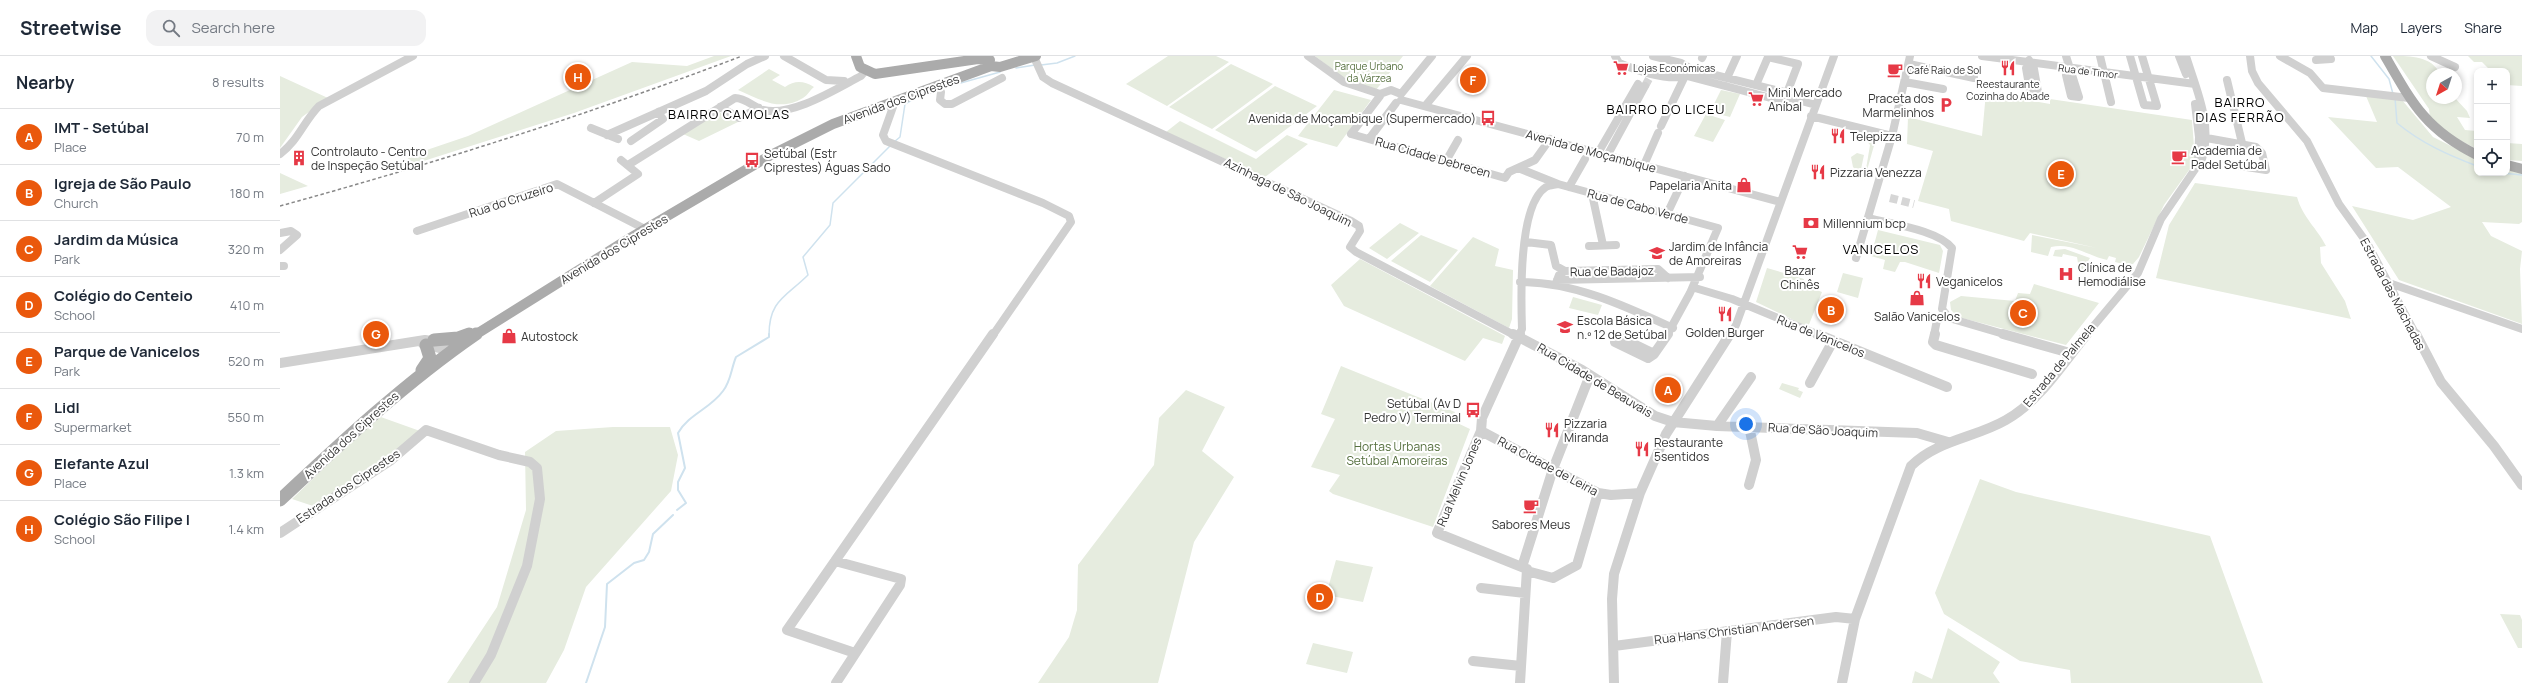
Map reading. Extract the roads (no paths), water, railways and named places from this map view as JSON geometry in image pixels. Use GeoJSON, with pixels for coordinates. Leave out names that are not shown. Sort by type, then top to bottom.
{"type":"FeatureCollection","features":[{"type":"Feature","properties":{"kind":"main road"},"geometry":{"type":"LineString","coordinates":[[856,56],[865,71]]}},
{"type":"Feature","properties":{"kind":"main road"},"geometry":{"type":"LineString","coordinates":[[862,56],[865,71]]}},
{"type":"Feature","properties":{"kind":"main road"},"geometry":{"type":"LineString","coordinates":[[2385,56],[2420,115],[2435,132],[2474,153]]}},
{"type":"Feature","properties":{"kind":"main road"},"geometry":{"type":"LineString","coordinates":[[865,71],[899,72],[973,59],[993,61]]}},
{"type":"Feature","properties":{"kind":"main road","name":"Avenida dos Ciprestes"},"geometry":{"type":"LineString","coordinates":[[280,500],[379,408],[414,378],[450,351],[493,322],[645,229],[786,147],[833,124],[891,101],[939,87],[993,61],[1005,68],[1037,61]]}},
{"type":"Feature","properties":{"kind":"main road"},"geometry":{"type":"LineString","coordinates":[[2510,166],[2522,169]]}},
{"type":"Feature","properties":{"kind":"main road"},"geometry":{"type":"LineString","coordinates":[[414,378],[427,366],[430,357],[430,343],[463,337],[493,322]]}},
{"type":"Feature","properties":{"kind":"street"},"geometry":{"type":"LineString","coordinates":[[280,154],[298,140],[309,116],[319,106],[413,56]]}},
{"type":"Feature","properties":{"kind":"street"},"geometry":{"type":"LineString","coordinates":[[607,135],[706,91],[747,64],[765,56]]}},
{"type":"Feature","properties":{"kind":"street"},"geometry":{"type":"LineString","coordinates":[[784,56],[831,82],[850,81]]}},
{"type":"Feature","properties":{"kind":"street"},"geometry":{"type":"LineString","coordinates":[[1308,56],[1344,82],[1380,95],[1386,103],[1400,99],[1391,90],[1380,95],[1351,134],[1369,139]]}},
{"type":"Feature","properties":{"kind":"street","name":"Rua Cidade Debrecen"},"geometry":{"type":"LineString","coordinates":[[1432,56],[1369,139],[1505,178],[1508,172],[1534,160],[1550,140]]}},
{"type":"Feature","properties":{"kind":"street"},"geometry":{"type":"LineString","coordinates":[[1425,106],[1467,56]]}},
{"type":"Feature","properties":{"kind":"street"},"geometry":{"type":"LineString","coordinates":[[1615,56],[1619,63],[1648,73],[1686,77],[1782,101],[1788,96],[1798,64],[1768,57],[1756,85]]}},
{"type":"Feature","properties":{"kind":"street"},"geometry":{"type":"LineString","coordinates":[[1653,56],[1681,63],[1691,69],[1756,85],[1816,105]]}},
{"type":"Feature","properties":{"kind":"street"},"geometry":{"type":"LineString","coordinates":[[1727,78],[1737,56]]}},
{"type":"Feature","properties":{"kind":"street"},"geometry":{"type":"LineString","coordinates":[[1795,64],[1798,56]]}},
{"type":"Feature","properties":{"kind":"street"},"geometry":{"type":"LineString","coordinates":[[1614,683],[1612,599],[1614,574],[1640,493],[1673,422],[1734,328],[1834,56]]}},
{"type":"Feature","properties":{"kind":"street"},"geometry":{"type":"LineString","coordinates":[[1856,258],[1892,136],[1910,56]]}},
{"type":"Feature","properties":{"kind":"street","name":"Rua de Timor"},"geometry":{"type":"LineString","coordinates":[[1982,56],[2028,59],[2069,69],[2192,84]]}},
{"type":"Feature","properties":{"kind":"street"},"geometry":{"type":"LineString","coordinates":[[2066,56],[2069,69]]}},
{"type":"Feature","properties":{"kind":"street"},"geometry":{"type":"LineString","coordinates":[[2100,56],[2112,102]]}},
{"type":"Feature","properties":{"kind":"street"},"geometry":{"type":"LineString","coordinates":[[2130,56],[2144,105],[2157,106],[2142,56]]}},
{"type":"Feature","properties":{"kind":"street","name":"Estrada de Palmela"},"geometry":{"type":"LineString","coordinates":[[1842,683],[1855,619],[1911,466],[1918,458],[1948,442],[1970,436],[2011,418],[2037,395],[2070,353],[2138,273],[2147,258],[2157,227],[2166,211],[2198,166],[2206,147],[2203,137],[2204,114],[2179,56]]}},
{"type":"Feature","properties":{"kind":"street","name":"Estrada de Palmela"},"geometry":{"type":"LineString","coordinates":[[2186,56],[2192,84]]}},
{"type":"Feature","properties":{"kind":"street","name":"Estrada das Machadas"},"geometry":{"type":"LineString","coordinates":[[2250,56],[2252,71],[2258,83],[2307,141],[2339,204],[2367,243],[2390,283],[2420,345],[2442,382],[2494,446],[2522,485]]}},
{"type":"Feature","properties":{"kind":"street"},"geometry":{"type":"LineString","coordinates":[[2280,56],[2306,70],[2317,79],[2323,88],[2409,98]]}},
{"type":"Feature","properties":{"kind":"street"},"geometry":{"type":"LineString","coordinates":[[2316,60],[2331,59],[2329,56]]}},
{"type":"Feature","properties":{"kind":"street"},"geometry":{"type":"LineString","coordinates":[[2431,56],[2455,67]]}},
{"type":"Feature","properties":{"kind":"street","name":"Azinhaga de São Joaquim"},"geometry":{"type":"LineString","coordinates":[[1037,61],[1052,83],[1341,215],[1359,226],[1360,231],[1350,247],[1356,252],[1519,335]]}},
{"type":"Feature","properties":{"kind":"street"},"geometry":{"type":"LineString","coordinates":[[1909,64],[1974,78]]}},
{"type":"Feature","properties":{"kind":"street"},"geometry":{"type":"LineString","coordinates":[[1644,165],[1660,129],[1691,69]]}},
{"type":"Feature","properties":{"kind":"street"},"geometry":{"type":"LineString","coordinates":[[594,203],[637,176],[638,172],[625,162],[720,107],[740,98],[759,108],[783,110],[810,101],[850,81],[865,71]]}},
{"type":"Feature","properties":{"kind":"street"},"geometry":{"type":"LineString","coordinates":[[842,82],[865,71]]}},
{"type":"Feature","properties":{"kind":"street"},"geometry":{"type":"LineString","coordinates":[[818,76],[821,83],[818,92]]}},
{"type":"Feature","properties":{"kind":"street"},"geometry":{"type":"LineString","coordinates":[[939,87],[940,100],[945,104],[952,104],[1002,78]]}},
{"type":"Feature","properties":{"kind":"street"},"geometry":{"type":"LineString","coordinates":[[2227,80],[2242,143]]}},
{"type":"Feature","properties":{"kind":"street"},"geometry":{"type":"LineString","coordinates":[[827,92],[831,82]]}},
{"type":"Feature","properties":{"kind":"street"},"geometry":{"type":"LineString","coordinates":[[810,101],[818,92],[831,82]]}},
{"type":"Feature","properties":{"kind":"street"},"geometry":{"type":"LineString","coordinates":[[1905,82],[1943,89]]}},
{"type":"Feature","properties":{"kind":"street"},"geometry":{"type":"LineString","coordinates":[[1598,153],[1642,85],[1607,156]]}},
{"type":"Feature","properties":{"kind":"street","name":"Avenida de Moçambique"},"geometry":{"type":"LineString","coordinates":[[1400,99],[1780,202]]}},
{"type":"Feature","properties":{"kind":"street"},"geometry":{"type":"LineString","coordinates":[[855,653],[787,630],[1071,222],[1069,216],[1044,202],[886,141],[883,135],[893,107],[891,101]]}},
{"type":"Feature","properties":{"kind":"street"},"geometry":{"type":"LineString","coordinates":[[720,107],[738,118],[759,108]]}},
{"type":"Feature","properties":{"kind":"street"},"geometry":{"type":"LineString","coordinates":[[631,141],[663,119],[658,112]]}},
{"type":"Feature","properties":{"kind":"street"},"geometry":{"type":"LineString","coordinates":[[1812,116],[1892,136]]}},
{"type":"Feature","properties":{"kind":"street"},"geometry":{"type":"LineString","coordinates":[[591,128],[618,139]]}},
{"type":"Feature","properties":{"kind":"street"},"geometry":{"type":"LineString","coordinates":[[2203,137],[2242,143],[2260,151],[2266,170],[2240,166]]}},
{"type":"Feature","properties":{"kind":"street"},"geometry":{"type":"LineString","coordinates":[[1446,161],[1458,140]]}},
{"type":"Feature","properties":{"kind":"street"},"geometry":{"type":"LineString","coordinates":[[1569,187],[1585,159]]}},
{"type":"Feature","properties":{"kind":"street","name":"Rua de Cabo Verde"},"geometry":{"type":"LineString","coordinates":[[1518,168],[1558,184],[1718,228],[1700,277]]}},
{"type":"Feature","properties":{"kind":"street"},"geometry":{"type":"LineString","coordinates":[[1667,214],[1684,176]]}},
{"type":"Feature","properties":{"kind":"street","name":"Rua do Cruzeiro"},"geometry":{"type":"LineString","coordinates":[[417,231],[558,184],[645,229]]}},
{"type":"Feature","properties":{"kind":"street"},"geometry":{"type":"LineString","coordinates":[[1481,431],[1482,418],[1522,329],[1520,282],[1529,215],[1534,202],[1546,187],[1558,184]]}},
{"type":"Feature","properties":{"kind":"street"},"geometry":{"type":"LineString","coordinates":[[1592,194],[1603,245]]}},
{"type":"Feature","properties":{"kind":"street"},"geometry":{"type":"LineString","coordinates":[[1869,218],[1939,237],[1950,244],[1952,248],[1942,310],[1946,316],[1953,320],[2070,353]]}},
{"type":"Feature","properties":{"kind":"street"},"geometry":{"type":"LineString","coordinates":[[280,233],[290,231],[297,235],[280,250]]}},
{"type":"Feature","properties":{"kind":"street"},"geometry":{"type":"LineString","coordinates":[[1526,242],[1550,244],[1556,266],[1565,271]]}},
{"type":"Feature","properties":{"kind":"street"},"geometry":{"type":"LineString","coordinates":[[1589,246],[1616,245]]}},
{"type":"Feature","properties":{"kind":"street","name":"Rua de Badajoz"},"geometry":{"type":"LineString","coordinates":[[1556,283],[1565,271],[1658,269],[1668,278]]}},
{"type":"Feature","properties":{"kind":"street"},"geometry":{"type":"LineString","coordinates":[[1654,354],[1673,328],[1700,277]]}},
{"type":"Feature","properties":{"kind":"street","name":"Rua de Badajoz"},"geometry":{"type":"LineString","coordinates":[[1556,283],[1700,277]]}},
{"type":"Feature","properties":{"kind":"street"},"geometry":{"type":"LineString","coordinates":[[1520,282],[1532,281],[1556,283],[1611,300],[1673,328]]}},
{"type":"Feature","properties":{"kind":"street"},"geometry":{"type":"LineString","coordinates":[[2390,283],[2522,329]]}},
{"type":"Feature","properties":{"kind":"street","name":"Rua de Vanicelos"},"geometry":{"type":"LineString","coordinates":[[1695,288],[1743,304],[1947,387]]}},
{"type":"Feature","properties":{"kind":"street"},"geometry":{"type":"LineString","coordinates":[[1946,316],[1937,320],[1934,344],[2032,374]]}},
{"type":"Feature","properties":{"kind":"street","name":"Rua Cidade de Beauvais"},"geometry":{"type":"LineString","coordinates":[[1519,335],[1590,375],[1655,416],[1673,422]]}},
{"type":"Feature","properties":{"kind":"street"},"geometry":{"type":"LineString","coordinates":[[1810,383],[1833,341]]}},
{"type":"Feature","properties":{"kind":"street"},"geometry":{"type":"LineString","coordinates":[[280,363],[406,342],[430,343],[450,351]]}},
{"type":"Feature","properties":{"kind":"street"},"geometry":{"type":"LineString","coordinates":[[1520,683],[1525,569],[1553,469],[1590,375]]}},
{"type":"Feature","properties":{"kind":"street"},"geometry":{"type":"LineString","coordinates":[[1717,426],[1751,377]]}},
{"type":"Feature","properties":{"kind":"street","name":"Rua de São Joaquim"},"geometry":{"type":"LineString","coordinates":[[1673,422],[1717,426],[1917,433],[1948,442]]}},
{"type":"Feature","properties":{"kind":"street"},"geometry":{"type":"LineString","coordinates":[[1749,426],[1756,460],[1749,485]]}},
{"type":"Feature","properties":{"kind":"street","name":"Estrada dos Ciprestes"},"geometry":{"type":"LineString","coordinates":[[282,530],[391,460],[426,430],[434,431],[499,455],[530,462],[537,468],[540,499],[527,566],[491,655],[474,683]]}},
{"type":"Feature","properties":{"kind":"street","name":"Rua Cidade de Leiria"},"geometry":{"type":"LineString","coordinates":[[1481,431],[1598,493],[1614,497],[1633,491],[1640,493]]}},
{"type":"Feature","properties":{"kind":"street","name":"Rua Melvin Jones"},"geometry":{"type":"LineString","coordinates":[[1481,431],[1437,533],[1525,569]]}},
{"type":"Feature","properties":{"kind":"street"},"geometry":{"type":"LineString","coordinates":[[1525,569],[1553,578],[1577,565],[1598,493]]}},
{"type":"Feature","properties":{"kind":"street"},"geometry":{"type":"LineString","coordinates":[[835,560],[901,579],[900,585],[836,683]]}},
{"type":"Feature","properties":{"kind":"street"},"geometry":{"type":"LineString","coordinates":[[1481,588],[1525,592]]}},
{"type":"Feature","properties":{"kind":"street","name":"Rua Hans Christian Andersen"},"geometry":{"type":"LineString","coordinates":[[1614,646],[1836,617],[1855,619]]}},
{"type":"Feature","properties":{"kind":"street"},"geometry":{"type":"LineString","coordinates":[[1723,683],[1726,631]]}},
{"type":"Feature","properties":{"kind":"street"},"geometry":{"type":"LineString","coordinates":[[1473,662],[1521,666]]}},
{"type":"Feature","properties":{"kind":"waterway"},"geometry":{"type":"LineString","coordinates":[[1041,65],[1057,63],[1075,56]]}},
{"type":"Feature","properties":{"kind":"waterway"},"geometry":{"type":"LineString","coordinates":[[2371,56],[2389,79],[2393,94]]}},
{"type":"Feature","properties":{"kind":"waterway"},"geometry":{"type":"LineString","coordinates":[[1016,68],[1035,65]]}},
{"type":"Feature","properties":{"kind":"waterway"},"geometry":{"type":"LineString","coordinates":[[950,86],[1000,72]]}},
{"type":"Feature","properties":{"kind":"waterway"},"geometry":{"type":"LineString","coordinates":[[2395,98],[2397,123],[2416,137],[2435,148],[2474,165]]}},
{"type":"Feature","properties":{"kind":"waterway"},"geometry":{"type":"LineString","coordinates":[[894,142],[900,137],[905,104],[912,100]]}},
{"type":"Feature","properties":{"kind":"waterway"},"geometry":{"type":"LineString","coordinates":[[769,335],[772,314],[776,306],[786,294],[808,275],[803,257],[830,225],[833,203],[891,145]]}},
{"type":"Feature","properties":{"kind":"waterway"},"geometry":{"type":"LineString","coordinates":[[2510,174],[2522,175]]}},
{"type":"Feature","properties":{"kind":"waterway"},"geometry":{"type":"LineString","coordinates":[[677,510],[686,503],[678,490],[678,482],[685,468],[678,433],[688,421],[718,397],[723,391],[726,387],[736,357],[769,337],[769,335]]}},
{"type":"Feature","properties":{"kind":"waterway"},"geometry":{"type":"LineString","coordinates":[[586,683],[605,627],[607,584],[634,563],[644,560],[649,552],[653,534],[673,515]]}},
{"type":"Feature","properties":{"kind":"tunnel"},"geometry":{"type":"LineString","coordinates":[[1645,86],[1651,75]]}},
{"type":"Feature","properties":{"kind":"tunnel"},"geometry":{"type":"LineString","coordinates":[[1890,198],[1914,204]]}},
{"type":"Feature","properties":{"kind":"railway"},"geometry":{"type":"LineString","coordinates":[[280,206],[397,173],[512,137],[628,98],[742,56]]}},
{"type":"Feature","properties":{"kind":"place","name":"Lojas Económicas"},"geometry":{"type":"Point","coordinates":[1621,68]}},
{"type":"Feature","properties":{"kind":"place","name":"Reestaurante Cozinha do Abade"},"geometry":{"type":"Point","coordinates":[2008,68]}},
{"type":"Feature","properties":{"kind":"place","name":"Café Raio de Sol"},"geometry":{"type":"Point","coordinates":[1895,70]}},
{"type":"Feature","properties":{"kind":"place","name":"Colégio São Filipe I"},"geometry":{"type":"Point","coordinates":[578,77]}},
{"type":"Feature","properties":{"kind":"place","name":"Lidl"},"geometry":{"type":"Point","coordinates":[1473,80]}},
{"type":"Feature","properties":{"kind":"place","name":"Mini Mercado Aníbal"},"geometry":{"type":"Point","coordinates":[1756,99]}},
{"type":"Feature","properties":{"kind":"place","name":"Praceta dos Marmelinhos"},"geometry":{"type":"Point","coordinates":[1946,105]}},
{"type":"Feature","properties":{"kind":"place","name":"Avenida de Moçambique (Supermercado)"},"geometry":{"type":"Point","coordinates":[1488,118]}},
{"type":"Feature","properties":{"kind":"place","name":"Telepizza"},"geometry":{"type":"Point","coordinates":[1838,136]}},
{"type":"Feature","properties":{"kind":"place","name":"Academia de Padel Setúbal"},"geometry":{"type":"Point","coordinates":[2179,157]}},
{"type":"Feature","properties":{"kind":"place","name":"Controlauto - Centro de Inspeção Setúbal"},"geometry":{"type":"Point","coordinates":[299,158]}},
{"type":"Feature","properties":{"kind":"place","name":"Setúbal (Estr Ciprestes) Águas Sado"},"geometry":{"type":"Point","coordinates":[752,160]}},
{"type":"Feature","properties":{"kind":"place","name":"Pizzaria Venezza"},"geometry":{"type":"Point","coordinates":[1818,172]}},
{"type":"Feature","properties":{"kind":"place","name":"Parque de Vanicelos"},"geometry":{"type":"Point","coordinates":[2061,174]}},
{"type":"Feature","properties":{"kind":"place","name":"Papelaria Anita"},"geometry":{"type":"Point","coordinates":[1744,185]}},
{"type":"Feature","properties":{"kind":"place","name":"Millennium bcp"},"geometry":{"type":"Point","coordinates":[1811,223]}},
{"type":"Feature","properties":{"kind":"place","name":"Bazar Chinês"},"geometry":{"type":"Point","coordinates":[1800,252]}},
{"type":"Feature","properties":{"kind":"place","name":"Jardim de Infância de Amoreiras"},"geometry":{"type":"Point","coordinates":[1657,253]}},
{"type":"Feature","properties":{"kind":"place","name":"Clínica de Hemodiálise"},"geometry":{"type":"Point","coordinates":[2066,274]}},
{"type":"Feature","properties":{"kind":"place","name":"Veganicelos"},"geometry":{"type":"Point","coordinates":[1924,281]}},
{"type":"Feature","properties":{"kind":"place","name":"Salão Vanicelos"},"geometry":{"type":"Point","coordinates":[1917,298]}},
{"type":"Feature","properties":{"kind":"place","name":"Igreja de São Paulo"},"geometry":{"type":"Point","coordinates":[1831,310]}},
{"type":"Feature","properties":{"kind":"place","name":"Jardim da Música"},"geometry":{"type":"Point","coordinates":[2023,313]}},
{"type":"Feature","properties":{"kind":"place","name":"Golden Burger"},"geometry":{"type":"Point","coordinates":[1725,314]}},
{"type":"Feature","properties":{"kind":"place","name":"Escola Básica n.º 12 de Setúbal"},"geometry":{"type":"Point","coordinates":[1565,327]}},
{"type":"Feature","properties":{"kind":"place","name":"Elefante Azul"},"geometry":{"type":"Point","coordinates":[376,334]}},
{"type":"Feature","properties":{"kind":"place","name":"Autostock"},"geometry":{"type":"Point","coordinates":[509,336]}},
{"type":"Feature","properties":{"kind":"place","name":"IMT - Setúbal"},"geometry":{"type":"Point","coordinates":[1668,390]}},
{"type":"Feature","properties":{"kind":"place","name":"Setúbal (Av D Pedro V) Terminal"},"geometry":{"type":"Point","coordinates":[1473,410]}},
{"type":"Feature","properties":{"kind":"place","name":"Pizzaria Miranda"},"geometry":{"type":"Point","coordinates":[1552,430]}},
{"type":"Feature","properties":{"kind":"place","name":"Restaurante 5sentidos"},"geometry":{"type":"Point","coordinates":[1642,449]}},
{"type":"Feature","properties":{"kind":"place","name":"Sabores Meus"},"geometry":{"type":"Point","coordinates":[1531,506]}},
{"type":"Feature","properties":{"kind":"place","name":"Colégio do Centeio"},"geometry":{"type":"Point","coordinates":[1320,597]}},
{"type":"Feature","properties":{"kind":"district","name":"BAIRRO DO LICEU"},"geometry":{"type":"Point","coordinates":[1666,109]}},
{"type":"Feature","properties":{"kind":"district","name":"BAIRRO DIAS FERRÃO"},"geometry":{"type":"Point","coordinates":[2240,110]}},
{"type":"Feature","properties":{"kind":"district","name":"BAIRRO CAMOLAS"},"geometry":{"type":"Point","coordinates":[729,114]}},
{"type":"Feature","properties":{"kind":"district","name":"VANICELOS"},"geometry":{"type":"Point","coordinates":[1881,249]}},
{"type":"Feature","properties":{"kind":"park label","name":"Parque Urbano da Várzea"},"geometry":{"type":"Point","coordinates":[1369,72]}},
{"type":"Feature","properties":{"kind":"park label","name":"Hortas Urbanas Setúbal Amoreiras"},"geometry":{"type":"Point","coordinates":[1397,453]}}]}
